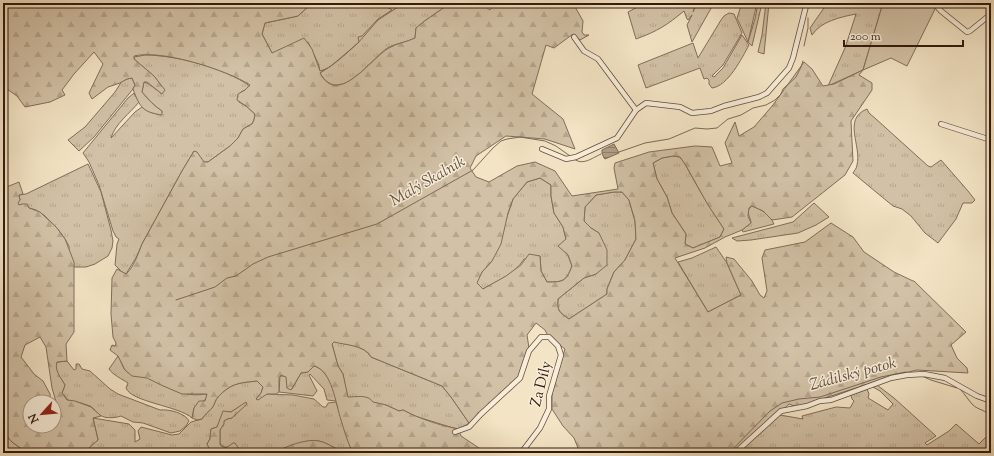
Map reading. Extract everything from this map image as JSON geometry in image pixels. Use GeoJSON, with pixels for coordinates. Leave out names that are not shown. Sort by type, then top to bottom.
{"type":"FeatureCollection","features":[{"type":"Feature","properties":{"kind":"street"},"geometry":{"type":"LineString","coordinates":[[542,149],[566,159],[576,158],[617,138],[636,110],[646,103],[652,102],[680,107],[692,113],[711,111],[724,106],[759,98],[767,93],[789,68],[808,3]]}},
{"type":"Feature","properties":{"kind":"street"},"geometry":{"type":"LineString","coordinates":[[934,3],[941,11],[967,32],[970,32],[991,14]]}},
{"type":"Feature","properties":{"kind":"street"},"geometry":{"type":"LineString","coordinates":[[574,37],[584,51],[598,59],[636,110]]}},
{"type":"Feature","properties":{"kind":"street"},"geometry":{"type":"LineString","coordinates":[[941,124],[991,140]]}},
{"type":"Feature","properties":{"kind":"street","name":"Za Díly"},"geometry":{"type":"LineString","coordinates":[[455,432],[469,427],[520,378],[529,351],[541,337],[549,338],[558,346],[561,355],[549,396],[550,409],[540,428],[521,453]]}},
{"type":"Feature","properties":{"kind":"street"},"geometry":{"type":"LineString","coordinates":[[735,453],[782,411],[831,400],[891,378],[924,374],[945,378],[977,396],[991,401]]}},
{"type":"Feature","properties":{"kind":"green space"},"geometry":{"type":"Polygon","coordinates":[[[3,3],[312,3],[298,16],[265,23],[262,34],[272,53],[304,38],[312,49],[320,71],[330,67],[320,73],[327,82],[336,85],[345,83],[354,77],[389,48],[415,38],[416,28],[450,3],[480,3],[490,10],[495,3],[573,3],[583,21],[582,32],[584,35],[589,35],[580,40],[573,34],[554,48],[546,45],[532,94],[563,119],[575,149],[545,139],[506,136],[476,156],[470,168],[476,177],[489,182],[517,166],[535,162],[555,171],[572,196],[618,189],[614,168],[615,163],[649,152],[695,146],[712,147],[720,166],[732,163],[725,143],[735,122],[739,136],[754,127],[773,105],[804,62],[812,69],[823,86],[834,84],[863,70],[859,75],[872,83],[872,90],[851,121],[853,161],[845,175],[792,217],[772,220],[763,211],[752,206],[749,208],[748,216],[751,223],[742,230],[705,248],[675,258],[708,312],[741,295],[727,263],[726,257],[734,259],[752,281],[760,295],[764,298],[767,291],[762,258],[765,250],[805,242],[831,223],[853,237],[864,252],[894,272],[914,281],[966,332],[951,345],[957,358],[967,368],[968,373],[917,370],[896,375],[797,407],[789,404],[737,453],[580,453],[574,438],[563,426],[552,409],[552,394],[565,349],[548,336],[545,330],[536,323],[527,335],[529,348],[519,377],[469,423],[442,386],[371,357],[360,348],[334,342],[332,344],[338,366],[343,374],[348,397],[365,397],[371,399],[373,402],[386,405],[399,411],[403,410],[444,426],[458,429],[461,436],[482,450],[483,453],[348,453],[351,449],[329,381],[320,369],[314,366],[308,372],[301,373],[291,390],[287,388],[286,377],[281,375],[279,378],[279,392],[276,394],[267,394],[258,400],[256,399],[261,393],[263,387],[257,381],[240,383],[231,386],[216,399],[212,408],[202,419],[197,420],[192,418],[194,408],[199,401],[205,401],[207,394],[182,394],[147,378],[132,376],[125,370],[118,356],[110,350],[112,345],[115,346],[116,343],[113,337],[111,314],[112,278],[117,269],[126,274],[131,268],[136,260],[142,244],[194,151],[197,152],[204,162],[208,162],[230,146],[238,138],[243,129],[252,124],[255,114],[237,100],[238,94],[250,85],[226,73],[194,62],[160,55],[134,56],[134,59],[154,76],[165,90],[162,94],[147,82],[144,82],[142,92],[162,111],[162,115],[156,114],[146,110],[140,105],[133,89],[135,85],[132,78],[108,87],[92,99],[89,93],[103,64],[94,52],[62,90],[65,95],[50,102],[25,107],[17,96],[7,89],[3,92],[3,3]],[[673,156],[662,158],[653,163],[657,179],[667,197],[672,213],[686,234],[685,244],[693,248],[720,237],[724,229],[708,205],[680,157],[673,156]],[[540,178],[527,182],[513,199],[508,213],[501,244],[492,261],[482,272],[477,283],[483,289],[506,276],[521,265],[529,254],[540,256],[541,271],[547,282],[557,282],[563,280],[568,275],[572,266],[568,255],[558,246],[566,239],[563,227],[554,213],[551,185],[540,178]],[[622,192],[596,195],[585,207],[584,221],[599,233],[607,250],[607,265],[596,274],[584,278],[558,299],[559,311],[569,319],[607,294],[607,289],[614,272],[625,260],[636,239],[635,221],[629,200],[622,192]]]}},
{"type":"Feature","properties":{"kind":"green space"},"geometry":{"type":"Polygon","coordinates":[[[312,3],[380,3],[393,10],[404,3],[450,3],[416,28],[415,38],[393,45],[386,49],[353,78],[336,85],[328,82],[320,73],[326,69],[320,71],[318,63],[308,42],[272,53],[262,34],[265,23],[298,16],[312,3]]]}},
{"type":"Feature","properties":{"kind":"green space"},"geometry":{"type":"Polygon","coordinates":[[[380,3],[404,3],[378,20],[359,42],[358,37],[362,36],[378,19],[392,10],[380,3]]]}},
{"type":"Feature","properties":{"kind":"green space"},"geometry":{"type":"Polygon","coordinates":[[[645,3],[696,3],[693,12],[697,3],[714,3],[692,42],[687,25],[692,15],[688,20],[684,11],[662,27],[636,39],[628,12],[645,3]]]}},
{"type":"Feature","properties":{"kind":"green space"},"geometry":{"type":"Polygon","coordinates":[[[742,3],[757,3],[748,42],[737,18],[742,3]]]}},
{"type":"Feature","properties":{"kind":"green space"},"geometry":{"type":"Polygon","coordinates":[[[758,3],[762,3],[752,46],[748,42],[758,3]]]}},
{"type":"Feature","properties":{"kind":"green space"},"geometry":{"type":"Polygon","coordinates":[[[766,3],[769,3],[764,54],[758,52],[762,35],[766,3]]]}},
{"type":"Feature","properties":{"kind":"green space"},"geometry":{"type":"Polygon","coordinates":[[[835,3],[883,3],[863,70],[828,86],[845,48],[856,14],[838,18],[826,23],[812,35],[810,28],[826,5],[835,3]]]}},
{"type":"Feature","properties":{"kind":"green space"},"geometry":{"type":"Polygon","coordinates":[[[883,3],[933,3],[936,7],[907,66],[891,58],[863,70],[883,3]]]}},
{"type":"Feature","properties":{"kind":"green space"},"geometry":{"type":"Polygon","coordinates":[[[729,13],[734,14],[742,33],[723,65],[712,76],[714,77],[723,68],[742,35],[749,45],[734,71],[724,82],[712,88],[709,84],[709,80],[707,78],[704,79],[700,68],[646,88],[638,65],[693,43],[698,58],[721,20],[729,13]]]}},
{"type":"Feature","properties":{"kind":"green space"},"geometry":{"type":"Polygon","coordinates":[[[145,55],[171,57],[185,60],[214,68],[239,80],[250,86],[241,92],[239,102],[255,114],[252,124],[243,129],[238,138],[230,146],[208,162],[204,162],[194,151],[126,274],[115,265],[117,244],[119,239],[113,231],[99,185],[89,162],[83,153],[128,98],[134,93],[139,102],[119,123],[111,138],[135,112],[142,107],[149,112],[161,115],[162,111],[142,92],[144,82],[162,94],[162,87],[154,76],[134,59],[134,57],[145,55]]]}},
{"type":"Feature","properties":{"kind":"green space"},"geometry":{"type":"Polygon","coordinates":[[[132,78],[135,85],[133,89],[94,137],[79,151],[68,140],[85,127],[115,92],[122,81],[132,78]]]}},
{"type":"Feature","properties":{"kind":"green space"},"geometry":{"type":"Polygon","coordinates":[[[867,109],[869,113],[928,166],[931,167],[941,160],[975,200],[972,203],[963,203],[956,219],[938,243],[925,233],[911,216],[902,209],[893,206],[853,173],[857,166],[858,158],[854,126],[860,113],[867,109]]]}},
{"type":"Feature","properties":{"kind":"green space"},"geometry":{"type":"Polygon","coordinates":[[[673,156],[680,157],[685,164],[724,229],[720,237],[693,248],[685,244],[686,234],[672,213],[667,197],[657,179],[653,163],[662,158],[673,156]]]}},
{"type":"Feature","properties":{"kind":"green space"},"geometry":{"type":"Polygon","coordinates":[[[88,164],[101,192],[111,230],[113,241],[112,248],[108,256],[95,264],[86,267],[73,267],[74,264],[69,252],[69,246],[57,228],[45,216],[36,210],[17,203],[20,200],[19,195],[26,194],[88,164]]]}},
{"type":"Feature","properties":{"kind":"green space"},"geometry":{"type":"Polygon","coordinates":[[[540,178],[551,185],[554,213],[563,227],[566,239],[559,246],[568,255],[572,266],[568,275],[560,281],[547,282],[541,271],[540,256],[524,259],[511,273],[483,289],[476,283],[482,272],[492,261],[513,199],[527,182],[540,178]]]}},
{"type":"Feature","properties":{"kind":"green space"},"geometry":{"type":"Polygon","coordinates":[[[19,182],[23,194],[19,195],[19,205],[27,204],[29,208],[40,212],[57,228],[65,239],[74,262],[74,332],[66,344],[67,361],[57,362],[56,368],[65,385],[62,393],[67,400],[75,401],[91,407],[101,416],[93,418],[98,440],[89,448],[94,453],[22,453],[23,450],[12,442],[3,432],[3,186],[4,188],[19,182]],[[40,337],[25,345],[21,357],[34,374],[43,381],[50,394],[22,394],[22,434],[62,434],[62,394],[54,394],[46,347],[40,337]]]}},
{"type":"Feature","properties":{"kind":"green space"},"geometry":{"type":"Polygon","coordinates":[[[622,192],[629,200],[635,221],[636,239],[625,260],[614,272],[607,289],[607,294],[569,319],[559,311],[558,299],[584,278],[596,274],[599,233],[584,221],[585,207],[596,195],[622,192]]]}},
{"type":"Feature","properties":{"kind":"green space"},"geometry":{"type":"Polygon","coordinates":[[[814,203],[829,217],[798,233],[751,240],[737,241],[732,238],[793,222],[814,203]]]}},
{"type":"Feature","properties":{"kind":"green space"},"geometry":{"type":"Polygon","coordinates":[[[752,206],[765,213],[774,224],[743,232],[742,230],[751,223],[748,210],[752,206]]]}},
{"type":"Feature","properties":{"kind":"green space"},"geometry":{"type":"Polygon","coordinates":[[[716,247],[727,263],[741,295],[708,312],[678,262],[692,258],[716,247]]]}},
{"type":"Feature","properties":{"kind":"green space"},"geometry":{"type":"Polygon","coordinates":[[[334,341],[360,348],[371,357],[442,386],[469,423],[458,429],[415,416],[403,410],[399,411],[386,405],[347,397],[343,374],[338,366],[332,344],[334,341]]]}},
{"type":"Feature","properties":{"kind":"green space"},"geometry":{"type":"Polygon","coordinates":[[[118,356],[127,372],[149,378],[183,393],[197,395],[205,394],[207,395],[206,399],[194,408],[192,418],[177,410],[137,397],[130,393],[126,388],[128,383],[115,375],[109,369],[118,356]]]}},
{"type":"Feature","properties":{"kind":"green space"},"geometry":{"type":"Polygon","coordinates":[[[67,361],[74,370],[76,369],[76,364],[79,364],[82,369],[90,371],[110,389],[118,394],[160,410],[176,412],[187,418],[189,421],[180,431],[171,433],[143,423],[133,422],[121,416],[107,418],[99,414],[90,406],[69,401],[62,393],[65,385],[56,371],[55,364],[58,362],[67,361]]]}},
{"type":"Feature","properties":{"kind":"green space"},"geometry":{"type":"Polygon","coordinates":[[[314,366],[323,371],[330,380],[336,401],[327,400],[324,389],[310,374],[309,375],[317,391],[313,396],[279,392],[280,376],[285,376],[287,379],[287,388],[292,389],[301,373],[308,372],[314,366]]]}},
{"type":"Feature","properties":{"kind":"green space"},"geometry":{"type":"Polygon","coordinates":[[[257,381],[263,387],[261,393],[256,399],[267,394],[293,395],[314,399],[323,407],[326,407],[328,403],[336,402],[351,449],[348,453],[318,441],[309,441],[298,444],[274,453],[239,453],[239,449],[224,447],[220,444],[220,430],[224,421],[232,418],[246,404],[231,412],[225,412],[217,427],[211,429],[210,439],[207,444],[212,453],[173,453],[174,451],[170,451],[169,453],[94,453],[89,449],[89,446],[98,440],[93,418],[129,424],[135,430],[135,442],[140,439],[138,431],[141,427],[172,435],[179,434],[191,422],[202,419],[212,408],[217,398],[231,386],[240,383],[257,381]]]}},
{"type":"Feature","properties":{"kind":"green space"},"geometry":{"type":"Polygon","coordinates":[[[877,385],[894,398],[936,436],[925,443],[927,445],[949,431],[956,424],[979,444],[991,432],[991,453],[737,453],[780,415],[803,419],[802,416],[836,407],[850,408],[854,401],[851,395],[867,389],[869,394],[868,398],[888,410],[893,404],[880,391],[873,387],[877,385]]]}},
{"type":"Feature","properties":{"kind":"green space"},"geometry":{"type":"Polygon","coordinates":[[[246,402],[247,404],[232,418],[224,421],[224,424],[220,430],[221,446],[226,448],[235,443],[239,449],[239,453],[211,452],[207,444],[210,439],[211,429],[217,427],[223,411],[231,412],[246,402]]]}},
{"type":"Feature","properties":{"kind":"green space"},"geometry":{"type":"Polygon","coordinates":[[[3,432],[12,442],[23,450],[22,453],[3,453],[3,432]]]}},
{"type":"Feature","properties":{"kind":"green space"},"geometry":{"type":"Polygon","coordinates":[[[314,440],[323,442],[340,451],[348,453],[274,453],[296,444],[314,440]]]}},
{"type":"Feature","properties":{"kind":"shaded area"},"geometry":{"type":"Polygon","coordinates":[[[614,144],[619,153],[605,159],[602,150],[614,144]]]}},
{"type":"Feature","properties":{"kind":"waterway","name":"Malý Skalník"},"geometry":{"type":"LineString","coordinates":[[804,46],[808,28],[808,18]]}},
{"type":"Feature","properties":{"kind":"waterway","name":"Malý Skalník"},"geometry":{"type":"LineString","coordinates":[[619,152],[645,143],[669,139],[695,128],[717,128],[728,119],[741,115],[753,108],[766,105],[775,100],[781,94],[783,89],[796,77],[803,61]]}},
{"type":"Feature","properties":{"kind":"waterway","name":"Malý Skalník"},"geometry":{"type":"LineString","coordinates":[[176,300],[215,287],[227,278],[236,276],[253,264],[268,257],[377,224],[473,170],[501,141],[520,137],[545,141],[556,146],[570,156]]}},
{"type":"Feature","properties":{"kind":"waterway","name":"Malý Skalník"},"geometry":{"type":"LineString","coordinates":[[574,159],[584,162],[601,154]]}},
{"type":"Feature","properties":{"kind":"waterway","name":"Zádilský potok"},"geometry":{"type":"LineString","coordinates":[[729,453],[770,411],[782,403],[799,399],[820,397],[881,377],[906,372],[910,373]]}},
{"type":"Feature","properties":{"kind":"waterway","name":"Zádilský potok"},"geometry":{"type":"LineString","coordinates":[[922,376],[957,388]]}},
{"type":"Feature","properties":{"kind":"waterway","name":"Zádilský potok"},"geometry":{"type":"LineString","coordinates":[[960,389],[973,405],[991,415]]}}]}
